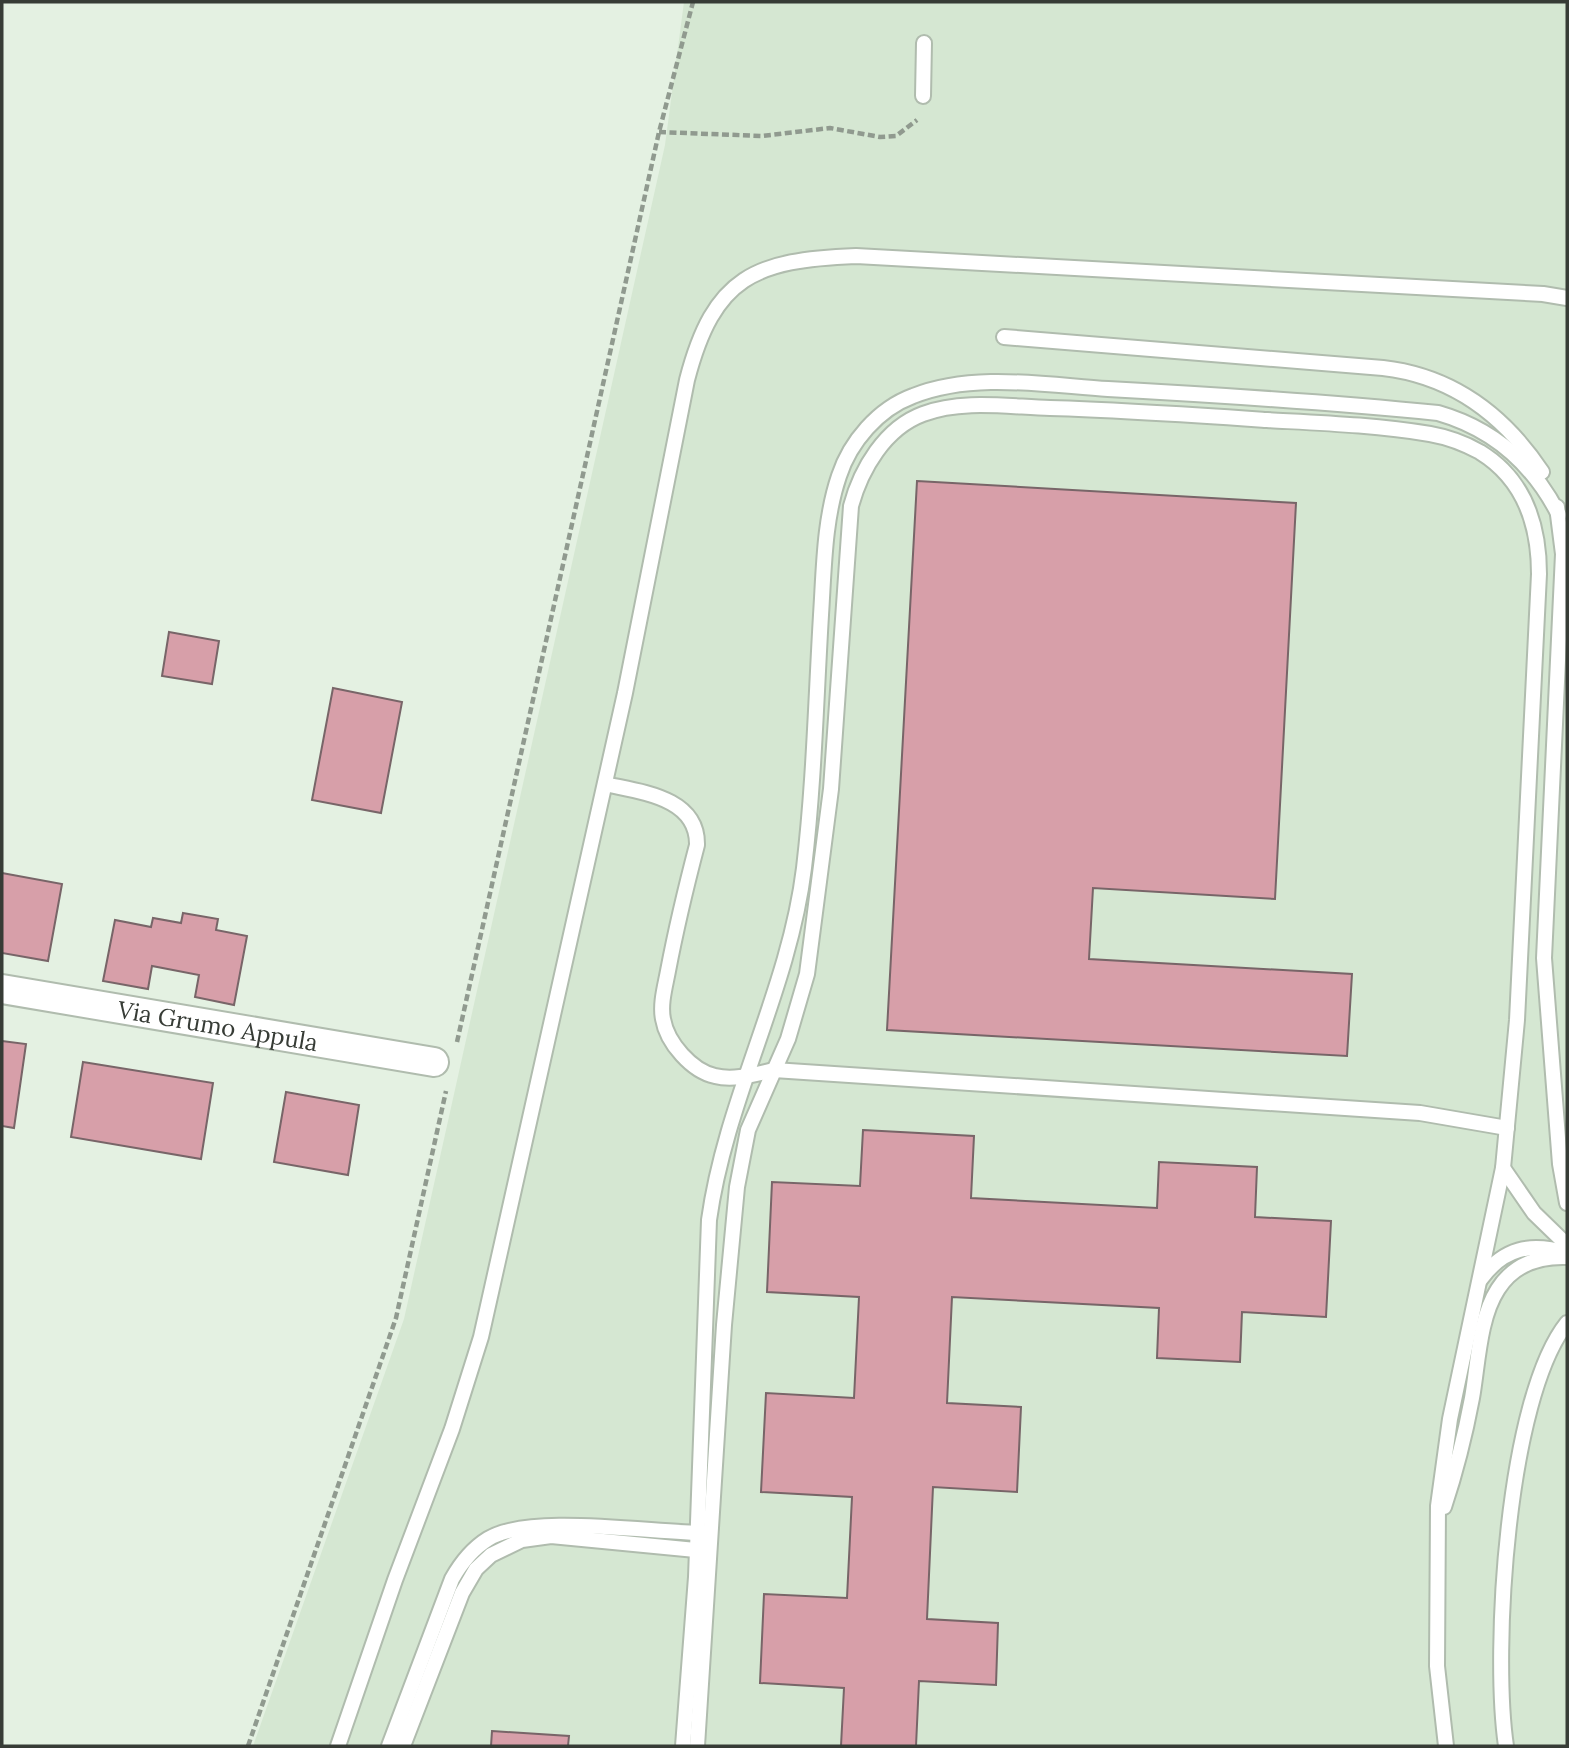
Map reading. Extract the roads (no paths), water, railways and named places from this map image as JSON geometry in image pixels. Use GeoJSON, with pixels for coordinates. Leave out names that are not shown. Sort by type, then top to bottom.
{"type":"FeatureCollection","features":[{"type":"Feature","properties":{"kind":"street","name":"Via Grumo Appula"},"geometry":{"type":"LineString","coordinates":[[2,989],[441,1074]]}},
{"type":"Feature","properties":{"kind":"lane"},"geometry":{"type":"LineString","coordinates":[[923,96],[924,43]]}},
{"type":"Feature","properties":{"kind":"lane"},"geometry":{"type":"LineString","coordinates":[[338,1746],[395,1580],[452,1429],[481,1337],[605,784],[691,364],[703,333],[717,309],[741,282],[759,270],[802,259],[856,256],[1543,294],[1567,298]]}},
{"type":"Feature","properties":{"kind":"lane"},"geometry":{"type":"LineString","coordinates":[[1004,337],[1383,368],[1434,379],[1476,402],[1513,434],[1541,470],[1559,515],[1563,554],[1544,958],[1560,1164],[1567,1203]]}},
{"type":"Feature","properties":{"kind":"lane"},"geometry":{"type":"LineString","coordinates":[[704,1533],[707,1236],[720,1161],[745,1076],[789,951],[800,898],[831,507],[840,472],[854,445],[893,405],[936,388],[999,383],[1438,413],[1471,424],[1511,450],[1543,486],[1559,515]]}},
{"type":"Feature","properties":{"kind":"lane"},"geometry":{"type":"LineString","coordinates":[[697,1746],[704,1533],[739,1174],[748,1130],[801,1000],[812,944],[831,789],[849,514],[865,467],[902,427],[923,414],[969,406],[1111,410],[1352,425],[1433,435],[1477,451],[1511,480],[1536,528],[1539,574],[1518,1005],[1507,1128],[1503,1168],[1444,1451],[1437,1531],[1437,1666],[1446,1746]]}},
{"type":"Feature","properties":{"kind":"lane"},"geometry":{"type":"LineString","coordinates":[[605,784],[669,800],[693,824],[696,845],[675,933],[662,1004],[663,1019],[675,1045],[694,1065],[713,1076],[745,1076],[774,1070],[1420,1113],[1507,1128]]}},
{"type":"Feature","properties":{"kind":"lane"},"geometry":{"type":"LineString","coordinates":[[1503,1168],[1534,1213],[1567,1245]]}},
{"type":"Feature","properties":{"kind":"lane"},"geometry":{"type":"LineString","coordinates":[[1479,1281],[1495,1264],[1517,1251],[1544,1246],[1567,1255]]}},
{"type":"Feature","properties":{"kind":"lane"},"geometry":{"type":"LineString","coordinates":[[1437,1531],[1457,1466],[1486,1324],[1497,1290],[1506,1279],[1528,1262],[1567,1255]]}},
{"type":"Feature","properties":{"kind":"lane"},"geometry":{"type":"LineString","coordinates":[[1506,1746],[1502,1704],[1503,1639],[1513,1496],[1522,1443],[1544,1364],[1567,1323]]}},
{"type":"Feature","properties":{"kind":"lane"},"geometry":{"type":"LineString","coordinates":[[389,1746],[452,1579],[466,1557],[488,1539],[513,1530],[541,1527],[704,1533]]}},
{"type":"Feature","properties":{"kind":"lane"},"geometry":{"type":"LineString","coordinates":[[403,1746],[462,1593],[476,1569],[491,1555],[522,1540],[551,1536],[703,1550]]}},
{"type":"Feature","properties":{"kind":"lane"},"geometry":{"type":"LineString","coordinates":[[683,1746],[703,1550]]}}]}
